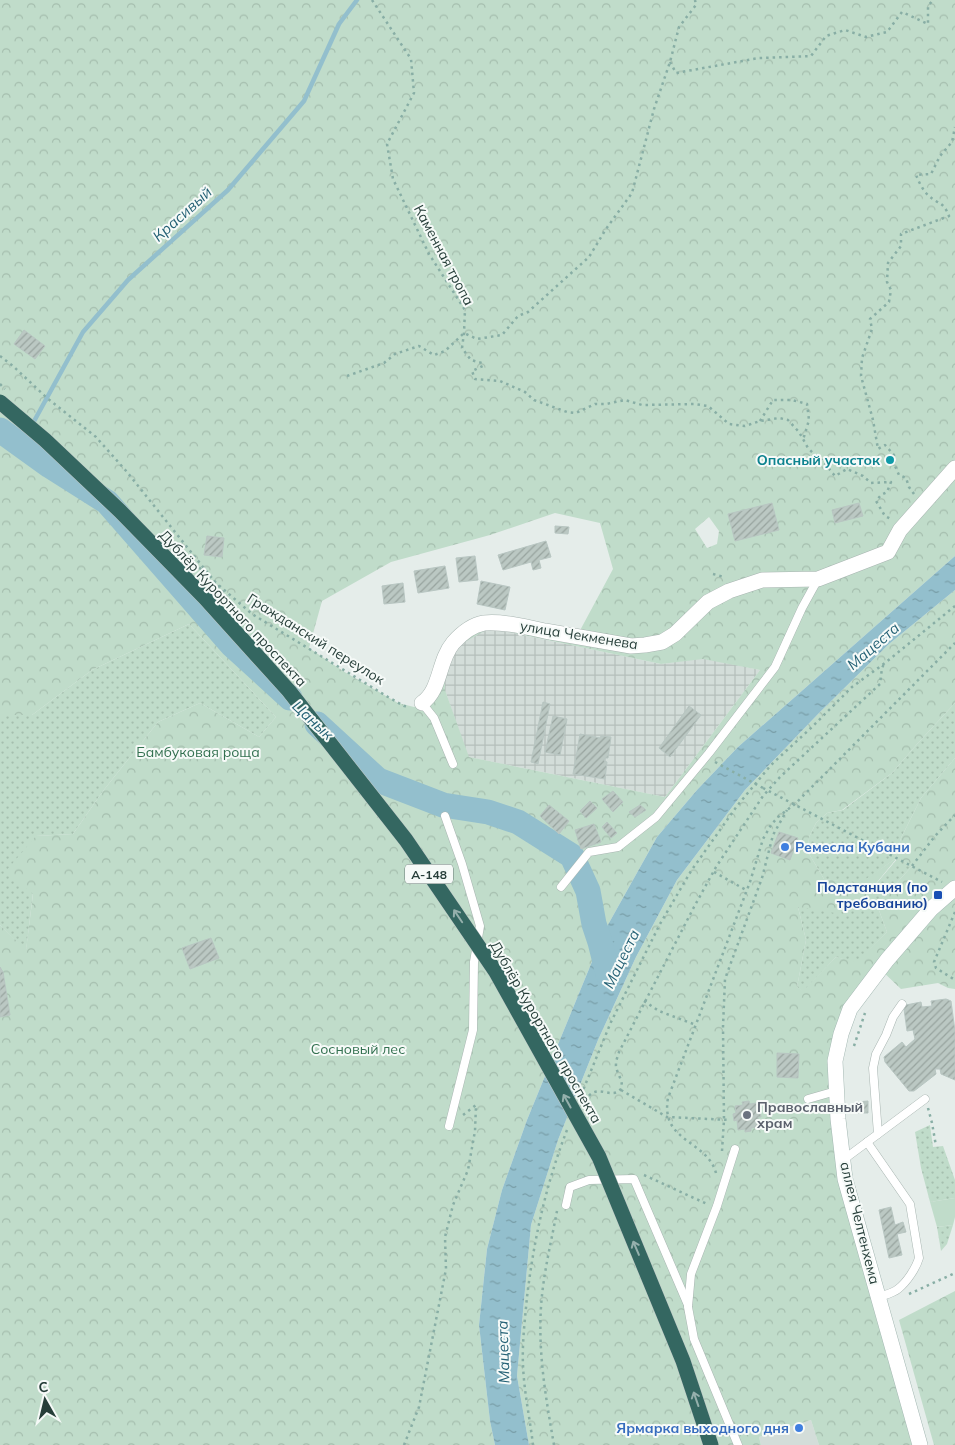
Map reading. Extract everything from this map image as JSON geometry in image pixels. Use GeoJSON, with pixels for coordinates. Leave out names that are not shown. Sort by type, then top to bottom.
{"type":"FeatureCollection","features":[{"type":"Feature","properties":{"kind":"highway","name":"Дублёр Курортного проспекта"},"geometry":{"type":"LineString","coordinates":[[4,396],[45,440],[120,511],[205,598],[289,691],[406,840],[496,972],[598,1157],[683,1361],[711,1445]]}},
{"type":"Feature","properties":{"kind":"street","name":"улица Чекменева"},"geometry":{"type":"LineString","coordinates":[[422,703],[427,700],[431,693],[443,657],[452,645],[462,634],[484,624],[514,625],[631,646],[646,645],[662,642],[675,634],[708,602],[729,591],[762,580],[818,579],[888,552],[900,530],[955,468]]}},
{"type":"Feature","properties":{"kind":"street","name":"аллея Челтенхема"},"geometry":{"type":"LineString","coordinates":[[920,1445],[845,1179],[838,1119],[835,1061],[841,1034],[850,1009],[886,960],[931,909],[949,885]]}},
{"type":"Feature","properties":{"kind":"lane"},"geometry":{"type":"LineString","coordinates":[[561,887],[589,852],[618,847],[656,817],[709,753],[775,667],[802,608],[818,579]]}},
{"type":"Feature","properties":{"kind":"lane"},"geometry":{"type":"LineString","coordinates":[[422,703],[434,718],[453,764]]}},
{"type":"Feature","properties":{"kind":"lane"},"geometry":{"type":"LineString","coordinates":[[446,816],[480,926],[474,962],[473,1030],[449,1126]]}},
{"type":"Feature","properties":{"kind":"lane"},"geometry":{"type":"LineString","coordinates":[[878,1134],[873,1068],[876,1054],[893,1016],[902,1004]]}},
{"type":"Feature","properties":{"kind":"lane"},"geometry":{"type":"LineString","coordinates":[[808,1099],[836,1091]]}},
{"type":"Feature","properties":{"kind":"lane"},"geometry":{"type":"LineString","coordinates":[[843,1160],[925,1099]]}},
{"type":"Feature","properties":{"kind":"lane"},"geometry":{"type":"LineString","coordinates":[[867,1142],[907,1199],[911,1209],[919,1258],[915,1268],[902,1286],[896,1291],[879,1297]]}},
{"type":"Feature","properties":{"kind":"lane"},"geometry":{"type":"LineString","coordinates":[[688,1307],[691,1274],[717,1206],[735,1150]]}},
{"type":"Feature","properties":{"kind":"lane"},"geometry":{"type":"LineString","coordinates":[[562,1205],[570,1187],[589,1180],[634,1179],[688,1307],[694,1339],[738,1445]]}},
{"type":"Feature","properties":{"kind":"path","name":"Каменная тропа"},"geometry":{"type":"LineString","coordinates":[[372,0],[411,59],[414,93],[388,144],[393,179],[429,254],[465,310],[462,348],[471,360],[482,363],[483,366],[472,371],[475,379],[500,381],[525,392],[534,400],[567,412],[576,413],[595,404],[606,404],[624,400],[642,405],[694,404],[708,406],[729,424],[745,426],[779,418],[788,420],[816,456],[822,459],[835,476],[847,469],[871,482],[891,482],[888,492],[880,494],[876,501],[885,516],[892,520],[900,530]]}},
{"type":"Feature","properties":{"kind":"path"},"geometry":{"type":"LineString","coordinates":[[347,376],[384,363],[395,354],[419,346],[434,355],[445,351],[464,333],[477,339],[502,335],[518,316],[528,312],[589,257],[606,229],[632,193],[654,108],[670,62],[679,27],[696,5],[695,0]]}},
{"type":"Feature","properties":{"kind":"path"},"geometry":{"type":"LineString","coordinates":[[670,62],[676,73],[759,58],[811,56],[826,36],[845,30],[866,37],[887,32],[902,12],[928,24],[928,6],[933,0]]}},
{"type":"Feature","properties":{"kind":"path"},"geometry":{"type":"LineString","coordinates":[[923,504],[909,487],[906,478],[899,475],[895,466],[894,455],[885,445],[878,449],[873,420],[861,376],[862,358],[872,329],[870,319],[889,302],[888,263],[901,246],[901,234],[949,216],[945,207],[928,196],[916,175],[932,174],[940,156],[952,142],[955,126]]}},
{"type":"Feature","properties":{"kind":"path","name":"Гражданский переулок"},"geometry":{"type":"LineString","coordinates":[[0,356],[47,398],[96,437],[127,472],[215,582],[252,614],[404,706],[414,707],[422,703]]}},
{"type":"Feature","properties":{"kind":"path"},"geometry":{"type":"LineString","coordinates":[[0,384],[4,396]]}},
{"type":"Feature","properties":{"kind":"path"},"geometry":{"type":"LineString","coordinates":[[760,421],[773,400],[792,400],[807,404],[808,420],[803,440]]}},
{"type":"Feature","properties":{"kind":"path"},"geometry":{"type":"LineString","coordinates":[[179,549],[215,582],[244,618]]}},
{"type":"Feature","properties":{"kind":"path"},"geometry":{"type":"LineString","coordinates":[[580,1098],[611,1022],[660,924],[691,871],[736,806],[771,765],[812,728],[852,687],[885,663],[955,606]]}},
{"type":"Feature","properties":{"kind":"path"},"geometry":{"type":"LineString","coordinates":[[719,1171],[717,1179],[709,1159],[671,1127],[666,1107],[763,839],[778,817],[795,804],[955,643]]}},
{"type":"Feature","properties":{"kind":"path"},"geometry":{"type":"LineString","coordinates":[[582,1107],[586,1098],[594,1092],[610,1093],[620,1090],[622,1085],[616,1070],[619,1052],[671,949],[714,872],[763,796],[780,777],[880,684],[882,668],[885,663]]}},
{"type":"Feature","properties":{"kind":"path"},"geometry":{"type":"LineString","coordinates":[[715,762],[949,885]]}},
{"type":"Feature","properties":{"kind":"path"},"geometry":{"type":"LineString","coordinates":[[722,1154],[725,980],[762,878],[773,835],[788,809]]}},
{"type":"Feature","properties":{"kind":"path"},"geometry":{"type":"LineString","coordinates":[[912,866],[935,836],[955,815]]}},
{"type":"Feature","properties":{"kind":"path"},"geometry":{"type":"LineString","coordinates":[[714,872],[746,890]]}},
{"type":"Feature","properties":{"kind":"path"},"geometry":{"type":"LineString","coordinates":[[955,912],[934,962],[936,968],[955,980]]}},
{"type":"Feature","properties":{"kind":"path"},"geometry":{"type":"LineString","coordinates":[[644,1001],[659,1012],[696,1025]]}},
{"type":"Feature","properties":{"kind":"path"},"geometry":{"type":"LineString","coordinates":[[620,1090],[667,1117],[730,1120]]}},
{"type":"Feature","properties":{"kind":"path"},"geometry":{"type":"LineString","coordinates":[[925,1099],[936,1146]]}},
{"type":"Feature","properties":{"kind":"path"},"geometry":{"type":"LineString","coordinates":[[404,1445],[419,1406],[446,1269],[445,1237],[453,1206],[468,1170],[475,1130],[476,1105],[449,1126]]}},
{"type":"Feature","properties":{"kind":"path"},"geometry":{"type":"LineString","coordinates":[[533,1445],[523,1366],[524,1321],[531,1263],[548,1183],[562,1142],[571,1125]]}},
{"type":"Feature","properties":{"kind":"path"},"geometry":{"type":"LineString","coordinates":[[644,1175],[710,1206]]}},
{"type":"Feature","properties":{"kind":"path"},"geometry":{"type":"LineString","coordinates":[[554,1445],[541,1364],[541,1306],[562,1205]]}},
{"type":"Feature","properties":{"kind":"path"},"geometry":{"type":"LineString","coordinates":[[896,1291],[908,1295],[955,1273]]}},
{"type":"Feature","properties":{"kind":"shaded area"},"geometry":{"type":"Polygon","coordinates":[[[490,628],[661,664],[703,658],[760,670],[665,797],[468,757],[445,690],[445,670],[454,647],[490,628]]]}},
{"type":"Feature","properties":{"kind":"shaded area","name":"Ярмарка выходного дня"},"geometry":{"type":"Polygon","coordinates":[[[811,1420],[819,1445],[761,1445],[759,1437],[811,1420]]]}},
{"type":"Feature","properties":{"kind":"green space"},"geometry":{"type":"Polygon","coordinates":[[[0,0],[955,0],[955,556],[738,747],[697,790],[657,837],[605,930],[527,1120],[502,1190],[487,1249],[479,1325],[490,1421],[495,1445],[0,1445],[0,925],[26,950],[33,894],[6,871],[36,836],[73,834],[103,791],[158,722],[200,703],[259,737],[276,717],[189,624],[92,670],[32,715],[0,715],[0,0]],[[555,513],[490,535],[391,562],[322,601],[309,648],[343,671],[398,703],[414,707],[424,702],[429,696],[449,647],[465,631],[478,625],[508,624],[577,636],[613,569],[600,523],[555,513]],[[709,517],[695,529],[707,548],[717,544],[719,531],[709,517]],[[490,628],[454,648],[445,670],[445,690],[469,757],[665,797],[760,670],[703,659],[661,664],[490,628]]]}},
{"type":"Feature","properties":{"kind":"green space"},"geometry":{"type":"Polygon","coordinates":[[[955,590],[955,703],[892,773],[842,810],[827,813],[816,823],[809,837],[808,852],[824,879],[860,883],[895,859],[901,838],[921,798],[955,758],[955,989],[938,983],[901,989],[880,969],[841,1034],[837,1120],[920,1445],[819,1445],[811,1420],[759,1437],[761,1445],[529,1445],[517,1376],[531,1225],[558,1140],[598,1040],[636,957],[677,880],[745,790],[889,644],[955,590]],[[897,858],[864,898],[835,913],[798,907],[806,940],[797,987],[803,991],[836,957],[857,962],[887,932],[877,905],[912,866],[897,858]]]}},
{"type":"Feature","properties":{"kind":"green space"},"geometry":{"type":"Polygon","coordinates":[[[189,624],[276,717],[259,737],[200,703],[158,722],[103,791],[73,834],[36,836],[33,893],[26,951],[0,925],[0,715],[32,715],[92,670],[189,624]]]}},
{"type":"Feature","properties":{"kind":"green space"},"geometry":{"type":"Polygon","coordinates":[[[955,703],[955,758],[921,798],[901,838],[895,859],[860,884],[824,879],[808,852],[809,837],[816,823],[827,813],[843,810],[892,773],[955,703]]]}},
{"type":"Feature","properties":{"kind":"green space"},"geometry":{"type":"Polygon","coordinates":[[[898,858],[912,866],[877,905],[887,932],[857,963],[836,957],[803,992],[797,987],[806,940],[798,907],[864,898],[898,858]]]}},
{"type":"Feature","properties":{"kind":"green space"},"geometry":{"type":"Polygon","coordinates":[[[930,1125],[933,1147],[943,1146],[955,1180],[955,1198],[930,1202],[921,1168],[915,1132],[930,1125]]]}},
{"type":"Feature","properties":{"kind":"green space"},"geometry":{"type":"Polygon","coordinates":[[[955,1198],[953,1225],[937,1227],[930,1202],[955,1198]]]}},
{"type":"Feature","properties":{"kind":"green space"},"geometry":{"type":"Polygon","coordinates":[[[953,1225],[947,1244],[941,1251],[937,1227],[953,1225]]]}},
{"type":"Feature","properties":{"kind":"green space"},"geometry":{"type":"Polygon","coordinates":[[[955,1291],[955,1445],[934,1445],[899,1320],[955,1291]]]}},
{"type":"Feature","properties":{"kind":"water","name":"Мацеста"},"geometry":{"type":"Polygon","coordinates":[[[955,556],[955,590],[889,644],[745,790],[677,880],[636,957],[598,1040],[558,1140],[531,1225],[517,1376],[529,1445],[495,1445],[490,1421],[479,1325],[487,1249],[502,1190],[527,1120],[605,930],[657,837],[697,790],[738,747],[955,556]]]}},
{"type":"Feature","properties":{"kind":"building"},"geometry":{"type":"Polygon","coordinates":[[[24,330],[45,346],[35,359],[14,344],[24,330]]]}},
{"type":"Feature","properties":{"kind":"building"},"geometry":{"type":"Polygon","coordinates":[[[772,503],[779,530],[735,541],[728,514],[772,503]]]}},
{"type":"Feature","properties":{"kind":"building"},"geometry":{"type":"Polygon","coordinates":[[[859,503],[863,516],[835,523],[832,510],[859,503]]]}},
{"type":"Feature","properties":{"kind":"building"},"geometry":{"type":"Polygon","coordinates":[[[555,526],[569,527],[568,534],[555,533],[555,526]]]}},
{"type":"Feature","properties":{"kind":"building"},"geometry":{"type":"Polygon","coordinates":[[[207,536],[224,538],[222,557],[204,555],[207,536]]]}},
{"type":"Feature","properties":{"kind":"building"},"geometry":{"type":"Polygon","coordinates":[[[546,541],[551,557],[539,560],[541,568],[533,570],[531,562],[503,570],[498,555],[546,541]]]}},
{"type":"Feature","properties":{"kind":"building"},"geometry":{"type":"Polygon","coordinates":[[[475,556],[478,580],[459,582],[456,558],[475,556]]]}},
{"type":"Feature","properties":{"kind":"building"},"geometry":{"type":"Polygon","coordinates":[[[445,566],[449,588],[418,593],[414,571],[445,566]]]}},
{"type":"Feature","properties":{"kind":"building"},"geometry":{"type":"Polygon","coordinates":[[[481,581],[510,587],[505,610],[477,604],[481,581]]]}},
{"type":"Feature","properties":{"kind":"building"},"geometry":{"type":"Polygon","coordinates":[[[403,583],[405,602],[384,604],[382,586],[403,583]]]}},
{"type":"Feature","properties":{"kind":"building"},"geometry":{"type":"Polygon","coordinates":[[[543,702],[550,704],[538,764],[531,762],[543,702]]]}},
{"type":"Feature","properties":{"kind":"building"},"geometry":{"type":"Polygon","coordinates":[[[689,706],[701,715],[670,757],[659,748],[689,706]]]}},
{"type":"Feature","properties":{"kind":"building"},"geometry":{"type":"Polygon","coordinates":[[[553,716],[567,719],[560,755],[545,752],[553,716]]]}},
{"type":"Feature","properties":{"kind":"building"},"geometry":{"type":"Polygon","coordinates":[[[580,734],[600,738],[601,736],[611,737],[608,758],[605,758],[604,761],[607,762],[605,779],[573,774],[580,734]]]}},
{"type":"Feature","properties":{"kind":"building"},"geometry":{"type":"Polygon","coordinates":[[[613,791],[623,802],[613,812],[602,799],[613,791]]]}},
{"type":"Feature","properties":{"kind":"building"},"geometry":{"type":"Polygon","coordinates":[[[590,801],[597,808],[586,818],[580,811],[590,801]]]}},
{"type":"Feature","properties":{"kind":"building"},"geometry":{"type":"Polygon","coordinates":[[[549,805],[569,821],[559,834],[540,816],[549,805]]]}},
{"type":"Feature","properties":{"kind":"building"},"geometry":{"type":"Polygon","coordinates":[[[640,805],[646,810],[635,817],[629,812],[640,805]]]}},
{"type":"Feature","properties":{"kind":"building"},"geometry":{"type":"Polygon","coordinates":[[[607,822],[617,833],[611,838],[602,827],[607,822]]]}},
{"type":"Feature","properties":{"kind":"building"},"geometry":{"type":"Polygon","coordinates":[[[594,824],[601,842],[581,849],[575,830],[594,824]]]}},
{"type":"Feature","properties":{"kind":"building"},"geometry":{"type":"Polygon","coordinates":[[[779,832],[798,838],[790,860],[771,853],[779,832]]]}},
{"type":"Feature","properties":{"kind":"building"},"geometry":{"type":"Polygon","coordinates":[[[211,938],[219,958],[190,969],[182,948],[211,938]]]}},
{"type":"Feature","properties":{"kind":"building"},"geometry":{"type":"Polygon","coordinates":[[[0,967],[3,972],[10,1015],[0,1017],[0,967]]]}},
{"type":"Feature","properties":{"kind":"building"},"geometry":{"type":"Polygon","coordinates":[[[946,999],[951,1001],[955,1031],[955,1080],[941,1074],[940,1069],[935,1069],[936,1074],[914,1091],[909,1091],[885,1062],[884,1057],[902,1042],[906,1047],[915,1039],[913,1030],[907,1031],[904,1009],[906,1005],[921,1002],[922,1007],[932,1006],[931,1001],[946,999]]]}},
{"type":"Feature","properties":{"kind":"building"},"geometry":{"type":"Polygon","coordinates":[[[777,1053],[799,1054],[798,1078],[777,1077],[777,1053]]]}},
{"type":"Feature","properties":{"kind":"building","name":"Православный храм"},"geometry":{"type":"Polygon","coordinates":[[[749,1101],[750,1104],[757,1103],[757,1111],[760,1110],[761,1117],[758,1117],[759,1127],[751,1128],[751,1131],[745,1132],[745,1129],[738,1130],[737,1120],[734,1121],[733,1114],[736,1113],[735,1106],[743,1105],[742,1102],[749,1101]]]}},
{"type":"Feature","properties":{"kind":"building"},"geometry":{"type":"Polygon","coordinates":[[[868,1101],[868,1113],[858,1113],[857,1102],[868,1101]]]}},
{"type":"Feature","properties":{"kind":"building"},"geometry":{"type":"Polygon","coordinates":[[[891,1207],[895,1225],[903,1222],[906,1232],[897,1234],[902,1255],[889,1258],[879,1210],[891,1207]]]}},
{"type":"Feature","properties":{"kind":"waterway","name":"Красивый"},"geometry":{"type":"LineString","coordinates":[[21,445],[83,332],[128,280],[228,190],[304,101],[339,24],[357,0]]}},
{"type":"Feature","properties":{"kind":"waterway","name":"Цанык"},"geometry":{"type":"LineString","coordinates":[[0,430],[50,466],[107,502],[232,645],[290,698]]}},
{"type":"Feature","properties":{"kind":"waterway","name":"Цанык"},"geometry":{"type":"LineString","coordinates":[[317,724],[378,780],[443,805],[488,812],[518,822],[572,856],[588,891],[594,924],[608,974]]}},
{"type":"Feature","properties":{"kind":"place","name":"Опасный участок"},"geometry":{"type":"Point","coordinates":[890,460]}},
{"type":"Feature","properties":{"kind":"place","name":"Ремесла Кубани"},"geometry":{"type":"Point","coordinates":[785,847]}},
{"type":"Feature","properties":{"kind":"place","name":"Подстанция (по требованию)"},"geometry":{"type":"Point","coordinates":[938,895]}},
{"type":"Feature","properties":{"kind":"place","name":"Православный храм"},"geometry":{"type":"Point","coordinates":[747,1115]}},
{"type":"Feature","properties":{"kind":"place","name":"Ярмарка выходного дня"},"geometry":{"type":"Point","coordinates":[799,1428]}},
{"type":"Feature","properties":{"kind":"park label","name":"Бамбуковая роща"},"geometry":{"type":"Point","coordinates":[198,752]}},
{"type":"Feature","properties":{"kind":"park label","name":"Сосновый лес"},"geometry":{"type":"Point","coordinates":[358,1049]}}]}
